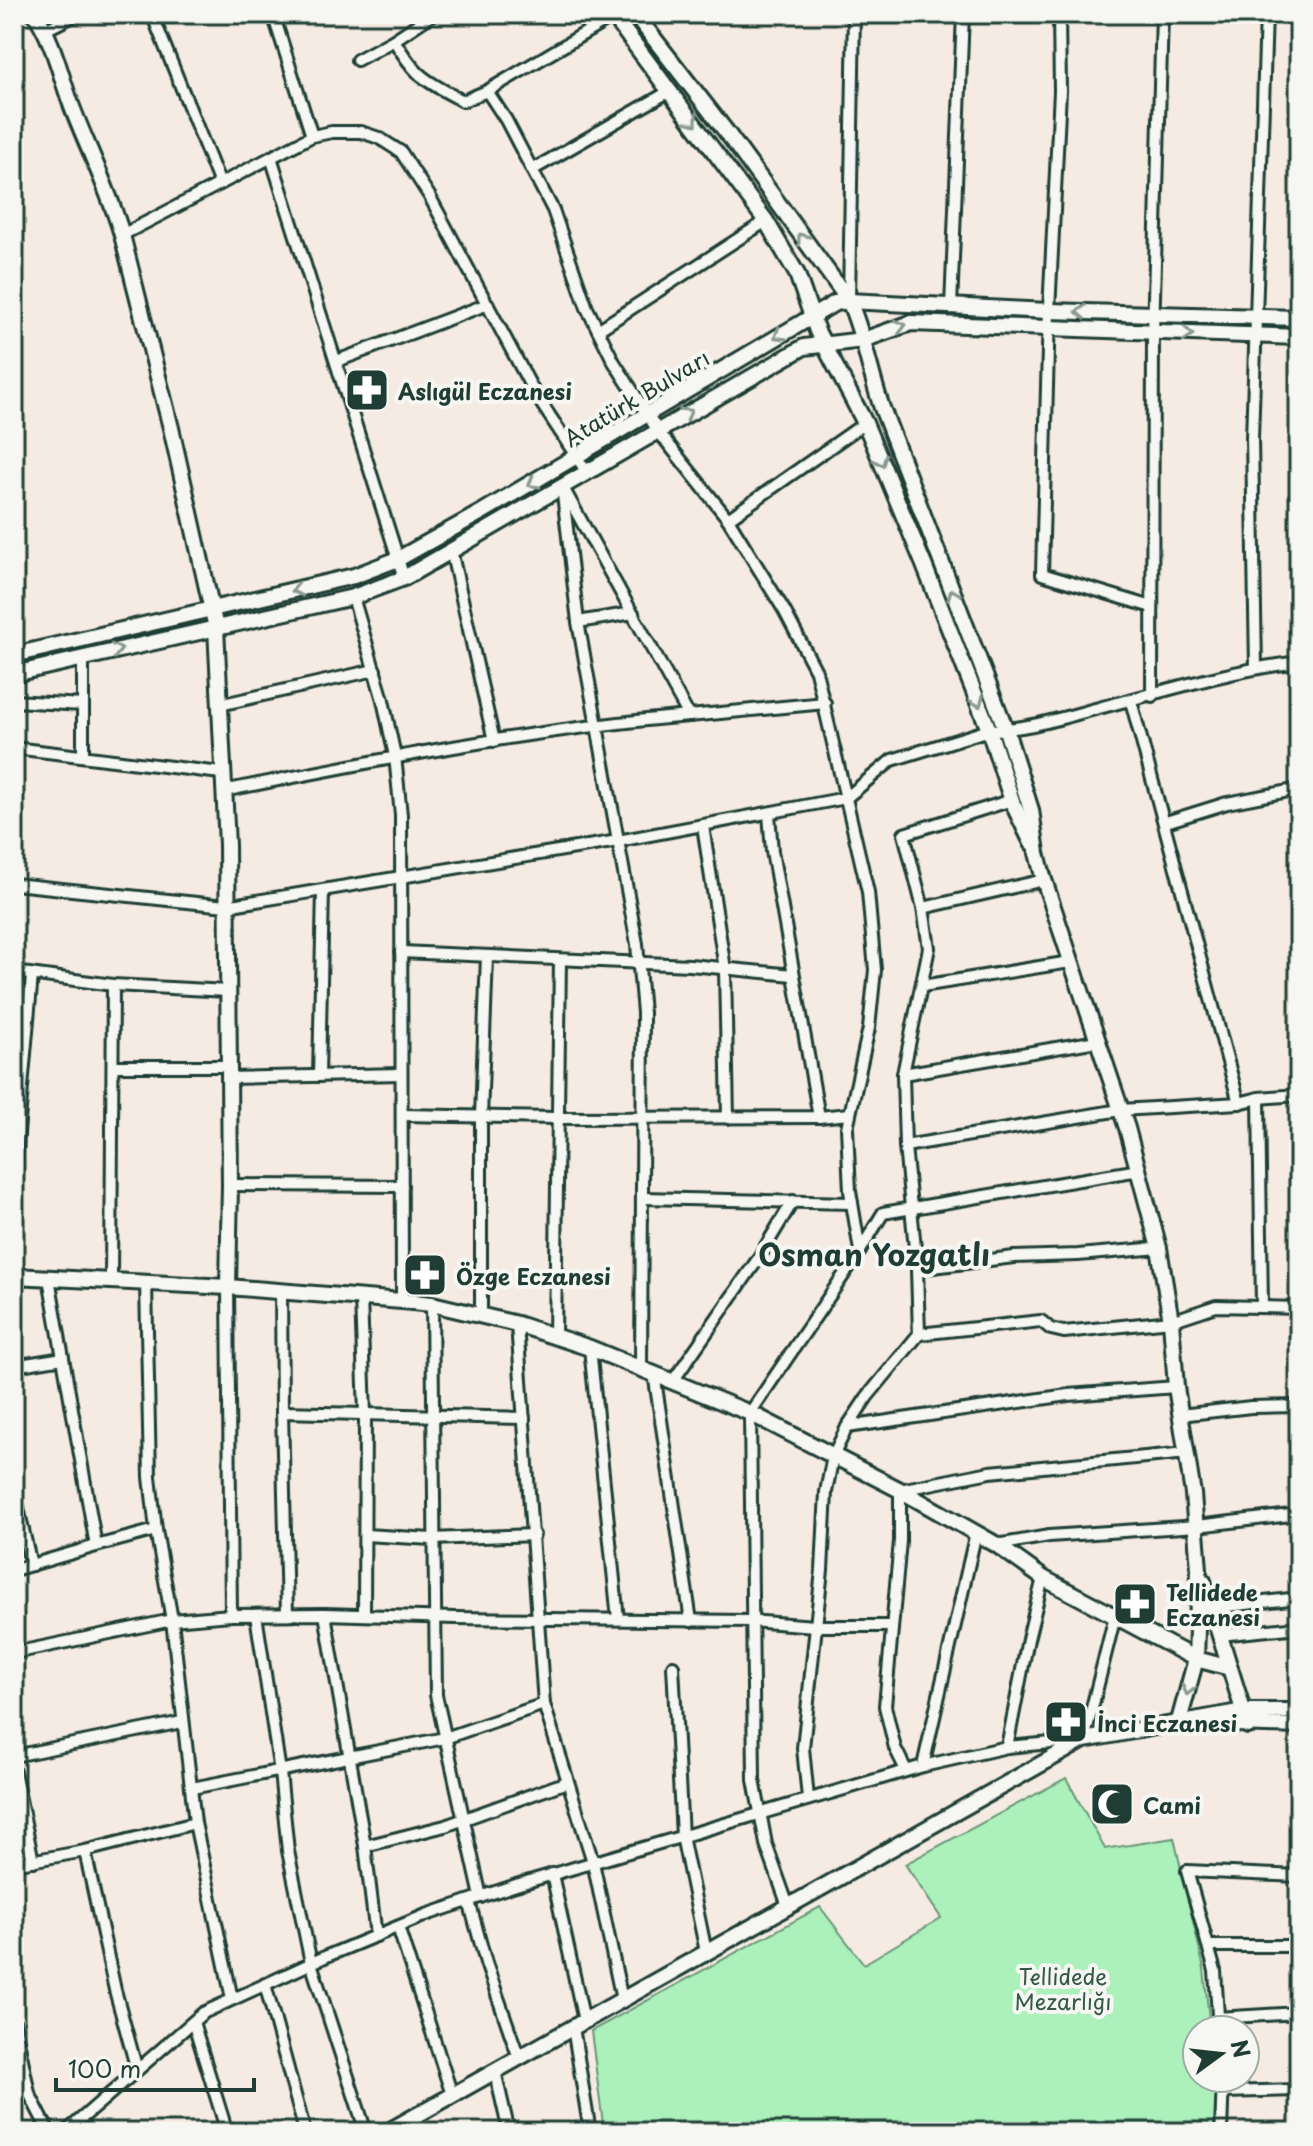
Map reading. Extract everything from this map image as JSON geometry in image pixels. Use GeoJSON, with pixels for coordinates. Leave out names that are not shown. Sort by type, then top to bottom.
{"type":"FeatureCollection","features":[{"type":"Feature","properties":{"kind":"main road"},"geometry":{"type":"LineString","coordinates":[[35,14],[45,30],[74,112],[115,211],[168,414],[216,628],[227,845],[228,1287]]}},
{"type":"Feature","properties":{"kind":"main road"},"geometry":{"type":"LineString","coordinates":[[635,14],[728,134],[849,301],[882,408],[1006,730],[1031,810],[1044,880],[1139,1170],[1159,1248],[1197,1526],[1199,1569],[1196,1659],[1179,1721]]}},
{"type":"Feature","properties":{"kind":"main road"},"geometry":{"type":"LineString","coordinates":[[613,15],[766,221],[797,274],[817,331],[865,423],[989,730],[1012,800],[1037,853]]}},
{"type":"Feature","properties":{"kind":"main road","name":"Atatürk Bulvarı"},"geometry":{"type":"LineString","coordinates":[[14,655],[354,576],[398,559],[577,458],[835,303],[849,301],[1049,311],[1299,318]]}},
{"type":"Feature","properties":{"kind":"main road","name":"Atatürk Bulvarı"},"geometry":{"type":"LineString","coordinates":[[14,674],[353,597],[404,578],[804,347],[863,340],[911,323],[1299,337]]}},
{"type":"Feature","properties":{"kind":"main road"},"geometry":{"type":"LineString","coordinates":[[14,1276],[111,1279],[361,1297],[432,1304],[517,1324],[590,1348],[750,1413],[976,1532],[1043,1578],[1196,1659],[1230,1668]]}},
{"type":"Feature","properties":{"kind":"main road"},"geometry":{"type":"LineString","coordinates":[[1199,1569],[1246,1719]]}},
{"type":"Feature","properties":{"kind":"main road"},"geometry":{"type":"LineString","coordinates":[[387,2132],[1084,1740],[1179,1721],[1246,1719],[1299,1711]]}},
{"type":"Feature","properties":{"kind":"main road"},"geometry":{"type":"LineString","coordinates":[[1246,1719],[1299,1726]]}},
{"type":"Feature","properties":{"kind":"street"},"geometry":{"type":"LineString","coordinates":[[45,30],[77,14]]}},
{"type":"Feature","properties":{"kind":"street"},"geometry":{"type":"LineString","coordinates":[[152,14],[220,184]]}},
{"type":"Feature","properties":{"kind":"street"},"geometry":{"type":"LineString","coordinates":[[273,14],[312,136]]}},
{"type":"Feature","properties":{"kind":"street"},"geometry":{"type":"LineString","coordinates":[[357,60],[433,14]]}},
{"type":"Feature","properties":{"kind":"street"},"geometry":{"type":"LineString","coordinates":[[849,301],[854,14]]}},
{"type":"Feature","properties":{"kind":"street"},"geometry":{"type":"LineString","coordinates":[[951,307],[963,14]]}},
{"type":"Feature","properties":{"kind":"street"},"geometry":{"type":"LineString","coordinates":[[1059,14],[1060,91],[1049,311],[1042,574],[1152,607]]}},
{"type":"Feature","properties":{"kind":"street"},"geometry":{"type":"LineString","coordinates":[[1152,696],[1153,314],[1162,14]]}},
{"type":"Feature","properties":{"kind":"street"},"geometry":{"type":"LineString","coordinates":[[1256,667],[1252,439],[1266,14]]}},
{"type":"Feature","properties":{"kind":"street"},"geometry":{"type":"LineString","coordinates":[[394,40],[412,69],[425,81],[463,101],[487,91],[613,15]]}},
{"type":"Feature","properties":{"kind":"street"},"geometry":{"type":"LineString","coordinates":[[487,91],[553,210],[587,308],[614,362],[658,431],[728,519],[784,610],[816,671],[868,892],[875,970],[869,1028],[847,1128],[852,1203],[860,1251]]}},
{"type":"Feature","properties":{"kind":"street"},"geometry":{"type":"LineString","coordinates":[[532,170],[670,91]]}},
{"type":"Feature","properties":{"kind":"street"},"geometry":{"type":"LineString","coordinates":[[122,235],[312,136],[361,132],[379,138],[401,152],[430,197],[534,392],[586,471]]}},
{"type":"Feature","properties":{"kind":"street"},"geometry":{"type":"LineString","coordinates":[[271,157],[404,578]]}},
{"type":"Feature","properties":{"kind":"street"},"geometry":{"type":"LineString","coordinates":[[598,330],[766,221]]}},
{"type":"Feature","properties":{"kind":"street"},"geometry":{"type":"LineString","coordinates":[[337,361],[488,304]]}},
{"type":"Feature","properties":{"kind":"street"},"geometry":{"type":"LineString","coordinates":[[728,519],[865,423]]}},
{"type":"Feature","properties":{"kind":"street"},"geometry":{"type":"LineString","coordinates":[[562,486],[689,716]]}},
{"type":"Feature","properties":{"kind":"street"},"geometry":{"type":"LineString","coordinates":[[562,486],[578,622],[599,724],[639,964],[643,1013],[642,1198],[647,1370],[691,1621]]}},
{"type":"Feature","properties":{"kind":"street"},"geometry":{"type":"LineString","coordinates":[[451,550],[494,741]]}},
{"type":"Feature","properties":{"kind":"street"},"geometry":{"type":"LineString","coordinates":[[353,597],[375,670],[395,756],[401,815],[402,1301]]}},
{"type":"Feature","properties":{"kind":"street"},"geometry":{"type":"LineString","coordinates":[[578,622],[633,613]]}},
{"type":"Feature","properties":{"kind":"street"},"geometry":{"type":"LineString","coordinates":[[83,658],[83,755]]}},
{"type":"Feature","properties":{"kind":"street"},"geometry":{"type":"LineString","coordinates":[[14,884],[226,906],[618,841],[846,798],[892,760],[989,730],[1006,730],[1131,701],[1256,667],[1299,662]]}},
{"type":"Feature","properties":{"kind":"street"},"geometry":{"type":"LineString","coordinates":[[219,705],[375,670]]}},
{"type":"Feature","properties":{"kind":"street"},"geometry":{"type":"LineString","coordinates":[[14,701],[83,705]]}},
{"type":"Feature","properties":{"kind":"street"},"geometry":{"type":"LineString","coordinates":[[1131,701],[1166,822],[1239,1103]]}},
{"type":"Feature","properties":{"kind":"street"},"geometry":{"type":"LineString","coordinates":[[223,791],[395,756],[599,724],[825,703]]}},
{"type":"Feature","properties":{"kind":"street"},"geometry":{"type":"LineString","coordinates":[[14,748],[221,773]]}},
{"type":"Feature","properties":{"kind":"street"},"geometry":{"type":"LineString","coordinates":[[1166,822],[1227,803],[1299,789]]}},
{"type":"Feature","properties":{"kind":"street"},"geometry":{"type":"LineString","coordinates":[[808,1798],[803,1748],[822,1570],[826,1492],[833,1456],[867,1397],[919,1334],[917,1269],[905,1146],[903,1074],[929,948],[923,908],[904,834],[1012,800]]}},
{"type":"Feature","properties":{"kind":"street"},"geometry":{"type":"LineString","coordinates":[[769,814],[772,851],[819,1117]]}},
{"type":"Feature","properties":{"kind":"street"},"geometry":{"type":"LineString","coordinates":[[703,826],[725,969],[728,1118]]}},
{"type":"Feature","properties":{"kind":"street"},"geometry":{"type":"LineString","coordinates":[[923,908],[1044,880]]}},
{"type":"Feature","properties":{"kind":"street"},"geometry":{"type":"LineString","coordinates":[[319,1076],[323,890]]}},
{"type":"Feature","properties":{"kind":"street"},"geometry":{"type":"LineString","coordinates":[[401,952],[793,975]]}},
{"type":"Feature","properties":{"kind":"street"},"geometry":{"type":"LineString","coordinates":[[481,1314],[481,1117],[487,956]]}},
{"type":"Feature","properties":{"kind":"street"},"geometry":{"type":"LineString","coordinates":[[555,1337],[560,960]]}},
{"type":"Feature","properties":{"kind":"street"},"geometry":{"type":"LineString","coordinates":[[922,986],[1070,962]]}},
{"type":"Feature","properties":{"kind":"street"},"geometry":{"type":"LineString","coordinates":[[14,972],[113,985],[228,991]]}},
{"type":"Feature","properties":{"kind":"street"},"geometry":{"type":"LineString","coordinates":[[14,1177],[20,1050],[32,975]]}},
{"type":"Feature","properties":{"kind":"street"},"geometry":{"type":"LineString","coordinates":[[111,1279],[113,985]]}},
{"type":"Feature","properties":{"kind":"street"},"geometry":{"type":"LineString","coordinates":[[903,1074],[1097,1041]]}},
{"type":"Feature","properties":{"kind":"street"},"geometry":{"type":"LineString","coordinates":[[114,1066],[319,1076],[401,1074]]}},
{"type":"Feature","properties":{"kind":"street"},"geometry":{"type":"LineString","coordinates":[[905,1146],[1120,1110],[1239,1103],[1299,1095]]}},
{"type":"Feature","properties":{"kind":"street"},"geometry":{"type":"LineString","coordinates":[[1259,1098],[1262,1306]]}},
{"type":"Feature","properties":{"kind":"street"},"geometry":{"type":"LineString","coordinates":[[402,1115],[728,1118],[849,1114]]}},
{"type":"Feature","properties":{"kind":"street"},"geometry":{"type":"LineString","coordinates":[[788,1906],[766,1844],[754,1780],[750,1413],[883,1213],[1139,1170]]}},
{"type":"Feature","properties":{"kind":"street"},"geometry":{"type":"LineString","coordinates":[[230,1185],[402,1186]]}},
{"type":"Feature","properties":{"kind":"street"},"geometry":{"type":"LineString","coordinates":[[642,1198],[852,1203]]}},
{"type":"Feature","properties":{"kind":"street"},"geometry":{"type":"LineString","coordinates":[[673,1381],[758,1259],[793,1201]]}},
{"type":"Feature","properties":{"kind":"street"},"geometry":{"type":"LineString","coordinates":[[917,1269],[1014,1257],[1159,1248]]}},
{"type":"Feature","properties":{"kind":"street"},"geometry":{"type":"LineString","coordinates":[[49,1278],[96,1546]]}},
{"type":"Feature","properties":{"kind":"street"},"geometry":{"type":"LineString","coordinates":[[146,1282],[150,1477],[156,1530],[172,1620],[195,1823],[232,1999]]}},
{"type":"Feature","properties":{"kind":"street"},"geometry":{"type":"LineString","coordinates":[[228,1287],[231,1615]]}},
{"type":"Feature","properties":{"kind":"street"},"geometry":{"type":"LineString","coordinates":[[281,1290],[287,1614]]}},
{"type":"Feature","properties":{"kind":"street"},"geometry":{"type":"LineString","coordinates":[[361,1297],[365,1415],[364,1615]]}},
{"type":"Feature","properties":{"kind":"street"},"geometry":{"type":"LineString","coordinates":[[432,1304],[432,1539],[436,1695],[481,1897]]}},
{"type":"Feature","properties":{"kind":"street"},"geometry":{"type":"LineString","coordinates":[[919,1334],[1041,1321],[1051,1329],[1064,1332],[1171,1321],[1216,1306],[1299,1308]]}},
{"type":"Feature","properties":{"kind":"street"},"geometry":{"type":"LineString","coordinates":[[517,1324],[544,1704],[593,1862],[622,2000]]}},
{"type":"Feature","properties":{"kind":"street"},"geometry":{"type":"LineString","coordinates":[[590,1348],[618,1619]]}},
{"type":"Feature","properties":{"kind":"street"},"geometry":{"type":"LineString","coordinates":[[14,1366],[63,1358]]}},
{"type":"Feature","properties":{"kind":"street"},"geometry":{"type":"LineString","coordinates":[[847,1427],[1068,1395],[1176,1387]]}},
{"type":"Feature","properties":{"kind":"street"},"geometry":{"type":"LineString","coordinates":[[1180,1415],[1251,1407],[1299,1406]]}},
{"type":"Feature","properties":{"kind":"street"},"geometry":{"type":"LineString","coordinates":[[282,1412],[524,1418]]}},
{"type":"Feature","properties":{"kind":"street"},"geometry":{"type":"LineString","coordinates":[[906,1770],[895,1748],[885,1706],[900,1541],[900,1490],[990,1472],[1187,1453]]}},
{"type":"Feature","properties":{"kind":"street"},"geometry":{"type":"LineString","coordinates":[[14,1490],[31,1565]]}},
{"type":"Feature","properties":{"kind":"street"},"geometry":{"type":"LineString","coordinates":[[997,1545],[1049,1536],[1197,1526],[1299,1514]]}},
{"type":"Feature","properties":{"kind":"street"},"geometry":{"type":"LineString","coordinates":[[14,1570],[156,1530]]}},
{"type":"Feature","properties":{"kind":"street"},"geometry":{"type":"LineString","coordinates":[[923,1766],[976,1532]]}},
{"type":"Feature","properties":{"kind":"street"},"geometry":{"type":"LineString","coordinates":[[365,1535],[432,1539],[534,1535]]}},
{"type":"Feature","properties":{"kind":"street"},"geometry":{"type":"LineString","coordinates":[[1007,1747],[1043,1578]]}},
{"type":"Feature","properties":{"kind":"street"},"geometry":{"type":"LineString","coordinates":[[1211,1608],[1299,1598]]}},
{"type":"Feature","properties":{"kind":"street"},"geometry":{"type":"LineString","coordinates":[[325,1614],[365,1846],[376,1936]]}},
{"type":"Feature","properties":{"kind":"street"},"geometry":{"type":"LineString","coordinates":[[14,1653],[172,1620],[231,1615],[751,1621],[815,1626],[892,1626]]}},
{"type":"Feature","properties":{"kind":"street"},"geometry":{"type":"LineString","coordinates":[[256,1615],[280,1772],[288,1851],[311,1963],[366,2132]]}},
{"type":"Feature","properties":{"kind":"street"},"geometry":{"type":"LineString","coordinates":[[66,2132],[203,2013],[398,1927],[552,1874],[906,1770],[1007,1747],[1084,1740],[1115,1616]]}},
{"type":"Feature","properties":{"kind":"street"},"geometry":{"type":"LineString","coordinates":[[1220,1635],[1299,1627]]}},
{"type":"Feature","properties":{"kind":"street"},"geometry":{"type":"LineString","coordinates":[[673,1666],[682,1836],[706,1952]]}},
{"type":"Feature","properties":{"kind":"street"},"geometry":{"type":"LineString","coordinates":[[192,1788],[445,1738],[544,1704]]}},
{"type":"Feature","properties":{"kind":"street"},"geometry":{"type":"LineString","coordinates":[[14,1756],[182,1722]]}},
{"type":"Feature","properties":{"kind":"street"},"geometry":{"type":"LineString","coordinates":[[14,1771],[33,1861]]}},
{"type":"Feature","properties":{"kind":"street"},"geometry":{"type":"LineString","coordinates":[[365,1846],[445,1826],[567,1782]]}},
{"type":"Feature","properties":{"kind":"street"},"geometry":{"type":"LineString","coordinates":[[14,1864],[85,1851],[195,1823]]}},
{"type":"Feature","properties":{"kind":"street"},"geometry":{"type":"LineString","coordinates":[[85,1851],[115,1990],[137,2070]]}},
{"type":"Feature","properties":{"kind":"street"},"geometry":{"type":"LineString","coordinates":[[1217,2014],[1215,1971],[1187,1871],[1299,1876]]}},
{"type":"Feature","properties":{"kind":"street"},"geometry":{"type":"LineString","coordinates":[[552,1874],[579,2024],[590,2132]]}},
{"type":"Feature","properties":{"kind":"street"},"geometry":{"type":"LineString","coordinates":[[469,1901],[486,1963],[519,2058]]}},
{"type":"Feature","properties":{"kind":"street"},"geometry":{"type":"LineString","coordinates":[[398,1927],[452,2095]]}},
{"type":"Feature","properties":{"kind":"street"},"geometry":{"type":"LineString","coordinates":[[1208,1946],[1299,1946]]}},
{"type":"Feature","properties":{"kind":"street"},"geometry":{"type":"LineString","coordinates":[[265,1984],[305,2132]]}},
{"type":"Feature","properties":{"kind":"street"},"geometry":{"type":"LineString","coordinates":[[1261,2018],[1299,2013]]}},
{"type":"Feature","properties":{"kind":"street"},"geometry":{"type":"LineString","coordinates":[[14,2021],[29,2093],[49,2132]]}},
{"type":"Feature","properties":{"kind":"street"},"geometry":{"type":"LineString","coordinates":[[193,2022],[227,2132]]}},
{"type":"Feature","properties":{"kind":"street"},"geometry":{"type":"LineString","coordinates":[[495,2071],[509,2132]]}},
{"type":"Feature","properties":{"kind":"street"},"geometry":{"type":"LineString","coordinates":[[1261,2091],[1299,2090]]}},
{"type":"Feature","properties":{"kind":"street"},"geometry":{"type":"LineString","coordinates":[[1221,2132],[1223,2094]]}},
{"type":"Feature","properties":{"kind":"green space","name":"Tellidede Mezarlığı"},"geometry":{"type":"Polygon","coordinates":[[[1066,1778],[1105,1849],[1174,1838],[1204,1969],[1208,2014],[1181,2014],[1181,2094],[1217,2094],[1219,2116],[1216,2132],[604,2132],[591,2031],[820,1907],[864,1964],[941,1918],[905,1864],[1066,1778]]]}},
{"type":"Feature","properties":{"kind":"place","name":"Aslıgül Eczanesi"},"geometry":{"type":"Point","coordinates":[367,390]}},
{"type":"Feature","properties":{"kind":"place","name":"Özge Eczanesi"},"geometry":{"type":"Point","coordinates":[425,1275]}},
{"type":"Feature","properties":{"kind":"place","name":"Tellidede Eczanesi"},"geometry":{"type":"Point","coordinates":[1135,1604]}},
{"type":"Feature","properties":{"kind":"place","name":"İnci Eczanesi"},"geometry":{"type":"Point","coordinates":[1066,1722]}},
{"type":"Feature","properties":{"kind":"place","name":"Cami"},"geometry":{"type":"Point","coordinates":[1112,1804]}},
{"type":"Feature","properties":{"kind":"district","name":"Osman Yozgatlı"},"geometry":{"type":"Point","coordinates":[874,1253]}}]}
